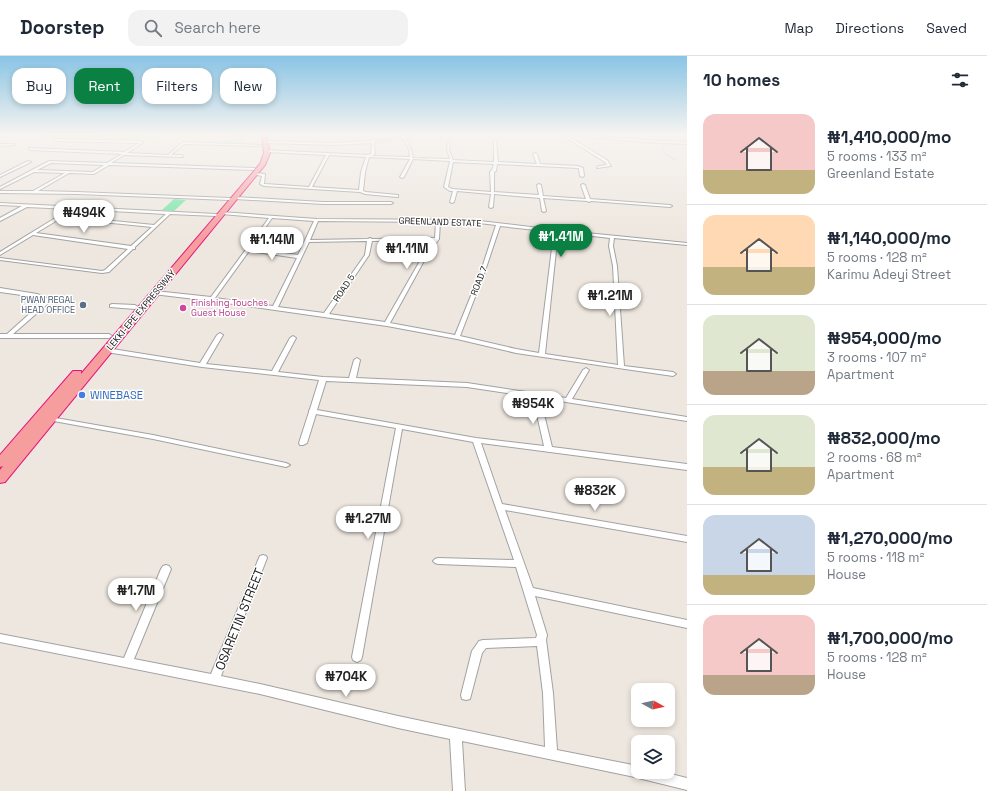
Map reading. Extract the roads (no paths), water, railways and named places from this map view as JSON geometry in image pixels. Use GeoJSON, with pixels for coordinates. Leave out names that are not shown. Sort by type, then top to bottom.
{"type":"FeatureCollection","features":[{"type":"Feature","properties":{"kind":"highway","name":"LEKKI-EPE EXPRESSWAY"},"geometry":{"type":"LineString","coordinates":[[0,463],[109,336],[201,235],[254,171]]}},
{"type":"Feature","properties":{"kind":"highway","name":"LEKKI-EPE EXPRESSWAY"},"geometry":{"type":"LineString","coordinates":[[0,479],[155,293],[201,235]]}},
{"type":"Feature","properties":{"kind":"street"},"geometry":{"type":"LineString","coordinates":[[0,176],[14,169]]}},
{"type":"Feature","properties":{"kind":"street"},"geometry":{"type":"LineString","coordinates":[[0,188],[37,169]]}},
{"type":"Feature","properties":{"kind":"street"},"geometry":{"type":"LineString","coordinates":[[34,171],[94,173],[100,169]]}},
{"type":"Feature","properties":{"kind":"street"},"geometry":{"type":"LineString","coordinates":[[212,169],[254,171],[264,175],[262,184],[264,185],[361,191],[365,193],[397,196]]}},
{"type":"Feature","properties":{"kind":"street"},"geometry":{"type":"LineString","coordinates":[[310,188],[320,169]]}},
{"type":"Feature","properties":{"kind":"street"},"geometry":{"type":"LineString","coordinates":[[361,191],[364,169]]}},
{"type":"Feature","properties":{"kind":"street"},"geometry":{"type":"LineString","coordinates":[[402,177],[406,169]]}},
{"type":"Feature","properties":{"kind":"street"},"geometry":{"type":"LineString","coordinates":[[450,169],[446,188],[453,190],[670,206]]}},
{"type":"Feature","properties":{"kind":"street"},"geometry":{"type":"LineString","coordinates":[[491,207],[493,194],[492,172],[494,169]]}},
{"type":"Feature","properties":{"kind":"street"},"geometry":{"type":"LineString","coordinates":[[580,169],[582,176]]}},
{"type":"Feature","properties":{"kind":"street"},"geometry":{"type":"LineString","coordinates":[[34,192],[69,172]]}},
{"type":"Feature","properties":{"kind":"street"},"geometry":{"type":"LineString","coordinates":[[539,185],[540,197],[544,211]]}},
{"type":"Feature","properties":{"kind":"street"},"geometry":{"type":"LineString","coordinates":[[583,185],[589,201]]}},
{"type":"Feature","properties":{"kind":"street"},"geometry":{"type":"LineString","coordinates":[[452,202],[453,190]]}},
{"type":"Feature","properties":{"kind":"street"},"geometry":{"type":"LineString","coordinates":[[0,192],[76,192],[322,203],[391,203]]}},
{"type":"Feature","properties":{"kind":"street","name":"GREENLAND ESTATE"},"geometry":{"type":"LineString","coordinates":[[0,204],[317,220],[471,221],[687,244]]}},
{"type":"Feature","properties":{"kind":"street"},"geometry":{"type":"LineString","coordinates":[[0,220],[27,205]]}},
{"type":"Feature","properties":{"kind":"street"},"geometry":{"type":"LineString","coordinates":[[0,254],[62,217],[75,207]]}},
{"type":"Feature","properties":{"kind":"street"},"geometry":{"type":"LineString","coordinates":[[0,259],[102,272],[108,270],[133,248],[170,212]]}},
{"type":"Feature","properties":{"kind":"street"},"geometry":{"type":"LineString","coordinates":[[62,217],[155,226]]}},
{"type":"Feature","properties":{"kind":"street"},"geometry":{"type":"LineString","coordinates":[[212,299],[270,217]]}},
{"type":"Feature","properties":{"kind":"street"},"geometry":{"type":"LineString","coordinates":[[275,308],[317,220]]}},
{"type":"Feature","properties":{"kind":"street"},"geometry":{"type":"LineString","coordinates":[[387,324],[423,259],[437,239],[438,220]]}},
{"type":"Feature","properties":{"kind":"street","name":"ROAD 7"},"geometry":{"type":"LineString","coordinates":[[457,337],[483,271],[498,225]]}},
{"type":"Feature","properties":{"kind":"street"},"geometry":{"type":"LineString","coordinates":[[542,355],[556,231]]}},
{"type":"Feature","properties":{"kind":"street"},"geometry":{"type":"LineString","coordinates":[[34,234],[133,248]]}},
{"type":"Feature","properties":{"kind":"street"},"geometry":{"type":"LineString","coordinates":[[612,236],[611,246],[615,266],[622,367]]}},
{"type":"Feature","properties":{"kind":"street","name":"ROAD 5"},"geometry":{"type":"LineString","coordinates":[[326,315],[367,255],[370,239]]}},
{"type":"Feature","properties":{"kind":"street"},"geometry":{"type":"LineString","coordinates":[[307,241],[437,239]]}},
{"type":"Feature","properties":{"kind":"street"},"geometry":{"type":"LineString","coordinates":[[247,249],[300,257]]}},
{"type":"Feature","properties":{"kind":"street"},"geometry":{"type":"LineString","coordinates":[[0,290],[40,296],[49,300],[8,336]]}},
{"type":"Feature","properties":{"kind":"street"},"geometry":{"type":"LineString","coordinates":[[155,293],[212,299],[387,324],[542,355],[673,374]]}},
{"type":"Feature","properties":{"kind":"street"},"geometry":{"type":"LineString","coordinates":[[112,306],[135,307]]}},
{"type":"Feature","properties":{"kind":"street"},"geometry":{"type":"LineString","coordinates":[[202,365],[220,335]]}},
{"type":"Feature","properties":{"kind":"street"},"geometry":{"type":"LineString","coordinates":[[0,336],[109,336]]}},
{"type":"Feature","properties":{"kind":"street"},"geometry":{"type":"LineString","coordinates":[[274,374],[293,338]]}},
{"type":"Feature","properties":{"kind":"street"},"geometry":{"type":"LineString","coordinates":[[106,350],[202,365],[323,379],[460,384],[687,419]]}},
{"type":"Feature","properties":{"kind":"street"},"geometry":{"type":"LineString","coordinates":[[352,380],[357,360]]}},
{"type":"Feature","properties":{"kind":"street"},"geometry":{"type":"LineString","coordinates":[[568,400],[586,370]]}},
{"type":"Feature","properties":{"kind":"street"},"geometry":{"type":"LineString","coordinates":[[303,443],[323,379]]}},
{"type":"Feature","properties":{"kind":"street"},"geometry":{"type":"LineString","coordinates":[[536,395],[549,450]]}},
{"type":"Feature","properties":{"kind":"street"},"geometry":{"type":"LineString","coordinates":[[312,411],[399,428],[476,440],[687,467]]}},
{"type":"Feature","properties":{"kind":"street"},"geometry":{"type":"LineString","coordinates":[[50,419],[153,436],[286,465]]}},
{"type":"Feature","properties":{"kind":"street"},"geometry":{"type":"LineString","coordinates":[[356,657],[399,428]]}},
{"type":"Feature","properties":{"kind":"street"},"geometry":{"type":"LineString","coordinates":[[476,440],[520,564],[542,635],[541,640],[548,693],[551,754]]}},
{"type":"Feature","properties":{"kind":"street"},"geometry":{"type":"LineString","coordinates":[[500,506],[687,539]]}},
{"type":"Feature","properties":{"kind":"street","name":"OSARETIN STREET"},"geometry":{"type":"LineString","coordinates":[[214,680],[263,558]]}},
{"type":"Feature","properties":{"kind":"street"},"geometry":{"type":"LineString","coordinates":[[438,561],[520,564]]}},
{"type":"Feature","properties":{"kind":"street"},"geometry":{"type":"LineString","coordinates":[[127,663],[166,569]]}},
{"type":"Feature","properties":{"kind":"street"},"geometry":{"type":"LineString","coordinates":[[529,591],[687,624]]}},
{"type":"Feature","properties":{"kind":"street"},"geometry":{"type":"LineString","coordinates":[[0,638],[260,689],[456,735],[630,770],[687,784]]}},
{"type":"Feature","properties":{"kind":"street"},"geometry":{"type":"LineString","coordinates":[[466,695],[478,651],[483,644],[536,642],[541,640]]}},
{"type":"Feature","properties":{"kind":"street"},"geometry":{"type":"LineString","coordinates":[[456,735],[459,791]]}},
{"type":"Feature","properties":{"kind":"place","name":"PWAN REGAL HEAD OFFICE"},"geometry":{"type":"Point","coordinates":[83,305]}},
{"type":"Feature","properties":{"kind":"place","name":"Finishing Touches Guest House"},"geometry":{"type":"Point","coordinates":[183,308]}},
{"type":"Feature","properties":{"kind":"place","name":"WINEBASE"},"geometry":{"type":"Point","coordinates":[82,395]}}]}
